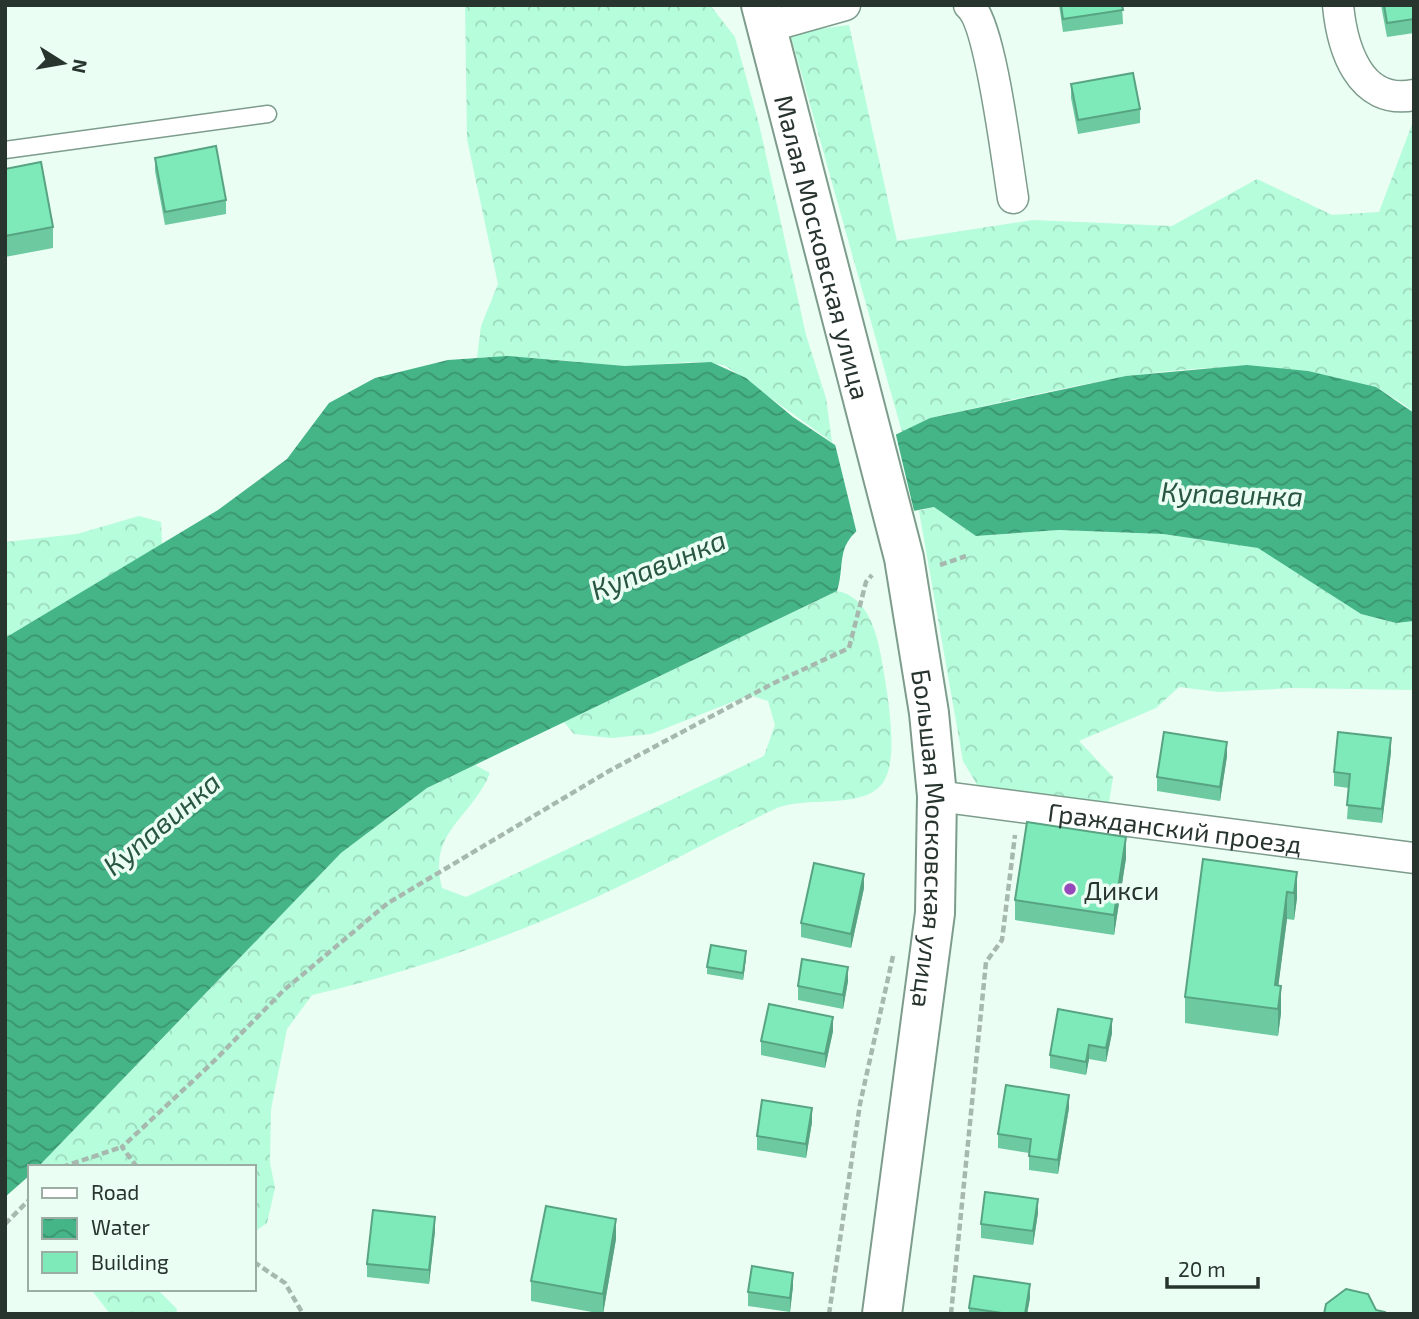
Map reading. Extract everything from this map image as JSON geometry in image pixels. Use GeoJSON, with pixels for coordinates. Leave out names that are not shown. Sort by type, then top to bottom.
{"type":"FeatureCollection","features":[{"type":"Feature","properties":{"kind":"main road","name":"Малая Московская улица"},"geometry":{"type":"LineString","coordinates":[[764,16],[887,489]]}},
{"type":"Feature","properties":{"kind":"main road","name":"Большая Московская улица"},"geometry":{"type":"LineString","coordinates":[[882,1314],[935,913],[937,796],[929,713],[904,566],[887,489]]}},
{"type":"Feature","properties":{"kind":"street"},"geometry":{"type":"LineString","coordinates":[[764,16],[845,5]]}},
{"type":"Feature","properties":{"kind":"street"},"geometry":{"type":"LineString","coordinates":[[969,5],[977,12],[991,69],[1013,198]]}},
{"type":"Feature","properties":{"kind":"street"},"geometry":{"type":"LineString","coordinates":[[1338,5],[1341,33],[1360,79],[1379,91],[1414,95]]}},
{"type":"Feature","properties":{"kind":"street","name":"Гражданский проезд"},"geometry":{"type":"LineString","coordinates":[[937,796],[1414,858]]}},
{"type":"Feature","properties":{"kind":"lane"},"geometry":{"type":"LineString","coordinates":[[5,150],[268,114]]}},
{"type":"Feature","properties":{"kind":"path"},"geometry":{"type":"LineString","coordinates":[[68,1165],[122,1147],[210,1065],[284,990],[388,903],[609,771],[772,684],[849,648],[866,582],[904,566],[966,556]]}},
{"type":"Feature","properties":{"kind":"path"},"geometry":{"type":"LineString","coordinates":[[951,1314],[986,962],[1002,940],[1018,807]]}},
{"type":"Feature","properties":{"kind":"path"},"geometry":{"type":"LineString","coordinates":[[829,1314],[860,1104],[888,967],[898,943]]}},
{"type":"Feature","properties":{"kind":"path"},"geometry":{"type":"LineString","coordinates":[[122,1147],[136,1165]]}},
{"type":"Feature","properties":{"kind":"path"},"geometry":{"type":"LineString","coordinates":[[5,1224],[28,1201]]}},
{"type":"Feature","properties":{"kind":"path"},"geometry":{"type":"LineString","coordinates":[[256,1263],[285,1283],[303,1314]]}},
{"type":"Feature","properties":{"kind":"green space"},"geometry":{"type":"Polygon","coordinates":[[[465,5],[710,5],[735,37],[759,124],[806,335],[826,398],[832,442],[726,366],[688,362],[623,366],[532,358],[477,358],[481,326],[498,284],[467,139],[465,5]]]}},
{"type":"Feature","properties":{"kind":"green space"},"geometry":{"type":"Polygon","coordinates":[[[849,25],[897,241],[1033,220],[1172,226],[1257,179],[1332,215],[1379,212],[1414,119],[1414,413],[1388,395],[1337,378],[1286,370],[1235,367],[1132,376],[1081,385],[930,418],[902,432],[790,33],[849,25]]]}},
{"type":"Feature","properties":{"kind":"green space"},"geometry":{"type":"Polygon","coordinates":[[[934,507],[976,536],[1059,530],[1163,534],[1259,548],[1361,614],[1396,623],[1414,621],[1414,690],[1293,688],[1219,692],[1179,687],[1156,708],[1079,741],[1113,777],[1108,809],[982,793],[963,761],[919,511],[934,507]]]}},
{"type":"Feature","properties":{"kind":"green space"},"geometry":{"type":"Polygon","coordinates":[[[139,516],[161,522],[162,545],[5,638],[5,542],[77,534],[139,516]]]}},
{"type":"Feature","properties":{"kind":"green space"},"geometry":{"type":"Polygon","coordinates":[[[837,591],[855,599],[873,625],[886,685],[891,755],[884,781],[864,796],[775,809],[548,919],[431,962],[312,995],[287,1029],[271,1109],[270,1163],[275,1188],[267,1223],[256,1231],[256,1165],[40,1165],[341,853],[427,788],[475,765],[490,773],[482,789],[446,838],[441,852],[439,869],[442,888],[466,897],[764,756],[775,725],[768,701],[750,695],[651,734],[611,738],[574,734],[564,722],[837,591]]]}},
{"type":"Feature","properties":{"kind":"green space"},"geometry":{"type":"Polygon","coordinates":[[[93,1291],[159,1291],[177,1309],[176,1314],[110,1314],[93,1291]]]}},
{"type":"Feature","properties":{"kind":"water","name":"Купавинка"},"geometry":{"type":"Polygon","coordinates":[[[507,356],[625,366],[711,362],[746,378],[793,417],[844,451],[858,453],[930,418],[1126,376],[1247,365],[1308,371],[1376,387],[1414,413],[1414,621],[1396,623],[1361,614],[1258,548],[1163,534],[1059,530],[976,536],[934,507],[884,517],[861,528],[845,547],[837,591],[427,788],[341,853],[40,1165],[28,1165],[28,1177],[5,1197],[5,638],[218,510],[287,459],[329,403],[375,378],[448,360],[507,356]]]}},
{"type":"Feature","properties":{"kind":"pier"},"geometry":{"type":"Polygon","coordinates":[[[895,431],[915,515],[870,525],[858,538],[834,440],[846,448],[858,449],[895,431]]]}},
{"type":"Feature","properties":{"kind":"building"},"geometry":{"type":"Polygon","coordinates":[[[1061,5],[1122,5],[1123,10],[1063,19],[1061,5]]]}},
{"type":"Feature","properties":{"kind":"building"},"geometry":{"type":"Polygon","coordinates":[[[1384,5],[1414,5],[1414,19],[1387,23],[1384,5]]]}},
{"type":"Feature","properties":{"kind":"building"},"geometry":{"type":"Polygon","coordinates":[[[1133,73],[1140,109],[1078,120],[1071,84],[1133,73]]]}},
{"type":"Feature","properties":{"kind":"building"},"geometry":{"type":"Polygon","coordinates":[[[216,146],[226,200],[165,212],[155,158],[216,146]]]}},
{"type":"Feature","properties":{"kind":"building"},"geometry":{"type":"Polygon","coordinates":[[[41,162],[53,227],[5,236],[5,169],[41,162]]]}},
{"type":"Feature","properties":{"kind":"building"},"geometry":{"type":"Polygon","coordinates":[[[1164,732],[1227,742],[1220,787],[1157,777],[1164,732]]]}},
{"type":"Feature","properties":{"kind":"building"},"geometry":{"type":"Polygon","coordinates":[[[1338,732],[1391,738],[1382,809],[1347,805],[1350,774],[1334,772],[1338,732]]]}},
{"type":"Feature","properties":{"kind":"building","name":"Дикси"},"geometry":{"type":"Polygon","coordinates":[[[1027,822],[1126,837],[1114,915],[1015,900],[1027,822]]]}},
{"type":"Feature","properties":{"kind":"building"},"geometry":{"type":"Polygon","coordinates":[[[1203,859],[1297,872],[1294,893],[1287,892],[1275,985],[1281,986],[1278,1009],[1185,997],[1203,859]]]}},
{"type":"Feature","properties":{"kind":"building"},"geometry":{"type":"Polygon","coordinates":[[[814,863],[864,874],[851,934],[801,923],[814,863]]]}},
{"type":"Feature","properties":{"kind":"building"},"geometry":{"type":"Polygon","coordinates":[[[711,945],[746,951],[743,973],[707,967],[711,945]]]}},
{"type":"Feature","properties":{"kind":"building"},"geometry":{"type":"Polygon","coordinates":[[[802,959],[848,967],[843,995],[798,986],[802,959]]]}},
{"type":"Feature","properties":{"kind":"building"},"geometry":{"type":"Polygon","coordinates":[[[769,1004],[833,1017],[825,1054],[761,1041],[769,1004]]]}},
{"type":"Feature","properties":{"kind":"building"},"geometry":{"type":"Polygon","coordinates":[[[1058,1009],[1112,1019],[1106,1048],[1089,1045],[1086,1062],[1050,1055],[1058,1009]]]}},
{"type":"Feature","properties":{"kind":"building"},"geometry":{"type":"Polygon","coordinates":[[[1006,1085],[1069,1095],[1058,1160],[1029,1156],[1031,1139],[998,1134],[1006,1085]]]}},
{"type":"Feature","properties":{"kind":"building"},"geometry":{"type":"Polygon","coordinates":[[[762,1100],[812,1108],[806,1144],[757,1136],[762,1100]]]}},
{"type":"Feature","properties":{"kind":"building"},"geometry":{"type":"Polygon","coordinates":[[[985,1192],[1038,1199],[1033,1231],[981,1224],[985,1192]]]}},
{"type":"Feature","properties":{"kind":"building"},"geometry":{"type":"Polygon","coordinates":[[[546,1206],[616,1219],[603,1294],[531,1281],[546,1206]]]}},
{"type":"Feature","properties":{"kind":"building"},"geometry":{"type":"Polygon","coordinates":[[[373,1210],[435,1217],[429,1270],[367,1264],[373,1210]]]}},
{"type":"Feature","properties":{"kind":"building"},"geometry":{"type":"Polygon","coordinates":[[[752,1266],[793,1273],[790,1298],[748,1292],[752,1266]]]}},
{"type":"Feature","properties":{"kind":"building"},"geometry":{"type":"Polygon","coordinates":[[[974,1276],[1030,1284],[1025,1314],[969,1308],[974,1276]]]}},
{"type":"Feature","properties":{"kind":"building"},"geometry":{"type":"Polygon","coordinates":[[[1346,1289],[1368,1294],[1376,1310],[1385,1314],[1324,1314],[1326,1304],[1346,1289]]]}},
{"type":"Feature","properties":{"kind":"place","name":"Дикси"},"geometry":{"type":"Point","coordinates":[1070,889]}}]}
